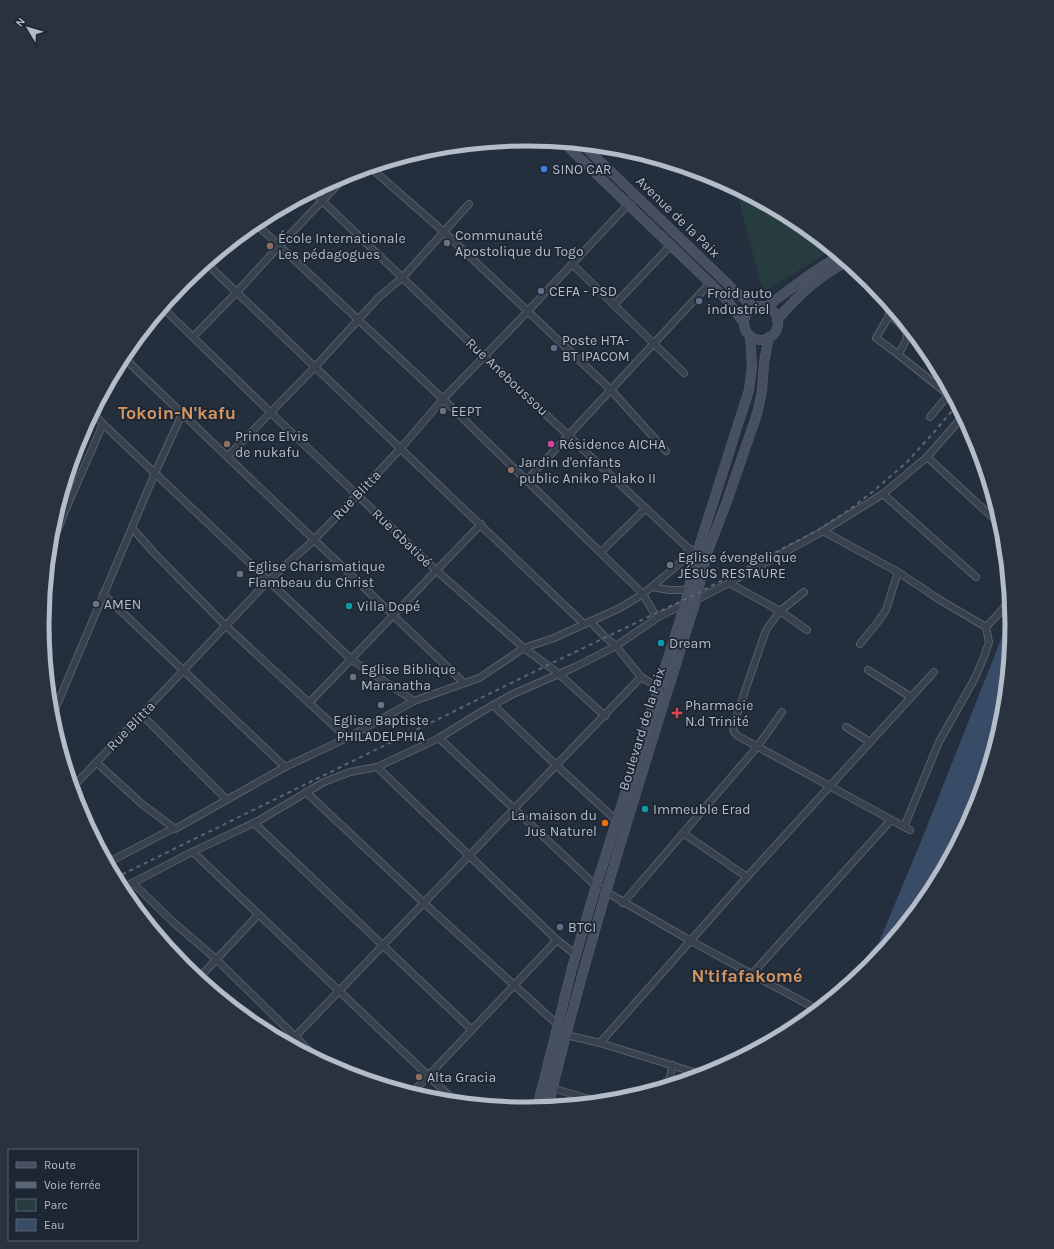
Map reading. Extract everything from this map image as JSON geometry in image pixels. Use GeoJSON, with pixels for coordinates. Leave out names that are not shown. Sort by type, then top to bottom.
{"type":"FeatureCollection","features":[{"type":"Feature","properties":{"kind":"main road"},"geometry":{"type":"LineString","coordinates":[[571,149],[727,300],[744,323],[746,332],[757,340],[769,337],[776,328],[777,320],[773,312],[766,307]]}},
{"type":"Feature","properties":{"kind":"main road","name":"Avenue de la Paix"},"geometry":{"type":"LineString","coordinates":[[589,151],[736,292],[755,308]]}},
{"type":"Feature","properties":{"kind":"main road"},"geometry":{"type":"LineString","coordinates":[[744,323],[746,315],[755,308],[766,307],[812,273],[837,261]]}},
{"type":"Feature","properties":{"kind":"main road"},"geometry":{"type":"LineString","coordinates":[[777,320],[838,262]]}},
{"type":"Feature","properties":{"kind":"main road","name":"Boulevard de la Paix"},"geometry":{"type":"LineString","coordinates":[[539,1102],[576,955],[596,886],[687,597],[697,552],[751,379],[752,354],[750,336]]}},
{"type":"Feature","properties":{"kind":"main road","name":"Boulevard de la Paix"},"geometry":{"type":"LineString","coordinates":[[549,1101],[605,892],[696,600],[697,552],[739,469],[757,414],[762,391],[764,362],[769,337]]}},
{"type":"Feature","properties":{"kind":"main road"},"geometry":{"type":"LineString","coordinates":[[725,465],[739,469]]}},
{"type":"Feature","properties":{"kind":"street"},"geometry":{"type":"LineString","coordinates":[[375,171],[444,232],[611,390],[666,451]]}},
{"type":"Feature","properties":{"kind":"street"},"geometry":{"type":"LineString","coordinates":[[193,337],[336,187]]}},
{"type":"Feature","properties":{"kind":"street","name":"Rue Aneboussou"},"geometry":{"type":"LineString","coordinates":[[317,196],[485,357],[646,508],[697,552]]}},
{"type":"Feature","properties":{"kind":"street","name":"Rue Blitta"},"geometry":{"type":"LineString","coordinates":[[76,784],[268,581],[314,540],[400,450],[443,399],[485,357],[636,196]]}},
{"type":"Feature","properties":{"kind":"street"},"geometry":{"type":"LineString","coordinates":[[228,456],[315,367],[379,297],[402,276],[469,204]]}},
{"type":"Feature","properties":{"kind":"street"},"geometry":{"type":"LineString","coordinates":[[260,228],[443,399],[527,480],[643,594],[654,613],[660,616]]}},
{"type":"Feature","properties":{"kind":"street"},"geometry":{"type":"LineString","coordinates":[[614,305],[671,246]]}},
{"type":"Feature","properties":{"kind":"street"},"geometry":{"type":"LineString","coordinates":[[572,264],[684,373]]}},
{"type":"Feature","properties":{"kind":"street"},"geometry":{"type":"LineString","coordinates":[[210,267],[400,450],[481,524],[584,624]]}},
{"type":"Feature","properties":{"kind":"street"},"geometry":{"type":"LineString","coordinates":[[527,480],[710,283]]}},
{"type":"Feature","properties":{"kind":"street","name":"Rue Gbatioé"},"geometry":{"type":"LineString","coordinates":[[166,311],[436,571],[524,648],[560,674],[605,716]]}},
{"type":"Feature","properties":{"kind":"street"},"geometry":{"type":"LineString","coordinates":[[890,314],[876,338],[942,388]]}},
{"type":"Feature","properties":{"kind":"street"},"geometry":{"type":"LineString","coordinates":[[898,354],[906,343],[908,337]]}},
{"type":"Feature","properties":{"kind":"street"},"geometry":{"type":"LineString","coordinates":[[128,362],[464,683]]}},
{"type":"Feature","properties":{"kind":"street"},"geometry":{"type":"LineString","coordinates":[[930,416],[947,397]]}},
{"type":"Feature","properties":{"kind":"street"},"geometry":{"type":"LineString","coordinates":[[56,707],[155,472],[182,414]]}},
{"type":"Feature","properties":{"kind":"street"},"geometry":{"type":"LineString","coordinates":[[97,416],[352,660],[414,701]]}},
{"type":"Feature","properties":{"kind":"street"},"geometry":{"type":"LineString","coordinates":[[696,600],[823,531],[883,494],[927,457],[959,420]]}},
{"type":"Feature","properties":{"kind":"street"},"geometry":{"type":"LineString","coordinates":[[59,525],[103,424]]}},
{"type":"Feature","properties":{"kind":"street"},"geometry":{"type":"LineString","coordinates":[[927,457],[993,518]]}},
{"type":"Feature","properties":{"kind":"street"},"geometry":{"type":"LineString","coordinates":[[883,494],[976,577]]}},
{"type":"Feature","properties":{"kind":"street"},"geometry":{"type":"LineString","coordinates":[[601,552],[646,508]]}},
{"type":"Feature","properties":{"kind":"street"},"geometry":{"type":"LineString","coordinates":[[309,703],[352,660],[481,524]]}},
{"type":"Feature","properties":{"kind":"street"},"geometry":{"type":"LineString","coordinates":[[132,528],[226,626],[346,738]]}},
{"type":"Feature","properties":{"kind":"street"},"geometry":{"type":"LineString","coordinates":[[823,531],[898,572],[940,600],[986,627],[989,642],[984,657],[975,678],[938,742],[904,827]]}},
{"type":"Feature","properties":{"kind":"street"},"geometry":{"type":"LineString","coordinates":[[112,861],[174,828],[175,829],[285,767],[346,738],[414,701],[479,678],[524,648],[554,638],[620,608],[643,594],[679,564],[697,552]]}},
{"type":"Feature","properties":{"kind":"street"},"geometry":{"type":"LineString","coordinates":[[860,644],[886,610],[898,572]]}},
{"type":"Feature","properties":{"kind":"street"},"geometry":{"type":"LineString","coordinates":[[729,583],[780,611],[807,630]]}},
{"type":"Feature","properties":{"kind":"street"},"geometry":{"type":"LineString","coordinates":[[652,587],[669,590],[687,597]]}},
{"type":"Feature","properties":{"kind":"street"},"geometry":{"type":"LineString","coordinates":[[804,592],[780,611],[771,622],[763,638],[733,726],[736,735],[910,830]]}},
{"type":"Feature","properties":{"kind":"street"},"geometry":{"type":"LineString","coordinates":[[104,594],[285,767]]}},
{"type":"Feature","properties":{"kind":"street"},"geometry":{"type":"LineString","coordinates":[[127,886],[254,823],[306,792],[344,774],[377,767],[439,738],[493,705],[616,646],[687,597]]}},
{"type":"Feature","properties":{"kind":"street"},"geometry":{"type":"LineString","coordinates":[[986,627],[1004,606]]}},
{"type":"Feature","properties":{"kind":"street"},"geometry":{"type":"LineString","coordinates":[[590,621],[616,646],[641,677],[658,688],[668,692]]}},
{"type":"Feature","properties":{"kind":"street"},"geometry":{"type":"LineString","coordinates":[[868,670],[911,697]]}},
{"type":"Feature","properties":{"kind":"street"},"geometry":{"type":"LineString","coordinates":[[600,1043],[747,877],[934,672]]}},
{"type":"Feature","properties":{"kind":"street"},"geometry":{"type":"LineString","coordinates":[[292,1040],[641,677]]}},
{"type":"Feature","properties":{"kind":"street"},"geometry":{"type":"LineString","coordinates":[[493,705],[616,820]]}},
{"type":"Feature","properties":{"kind":"street"},"geometry":{"type":"LineString","coordinates":[[623,903],[758,746],[782,712]]}},
{"type":"Feature","properties":{"kind":"street"},"geometry":{"type":"LineString","coordinates":[[142,715],[226,799]]}},
{"type":"Feature","properties":{"kind":"street"},"geometry":{"type":"LineString","coordinates":[[846,728],[870,742]]}},
{"type":"Feature","properties":{"kind":"street"},"geometry":{"type":"LineString","coordinates":[[439,738],[596,886],[691,941],[753,973],[813,1007]]}},
{"type":"Feature","properties":{"kind":"street"},"geometry":{"type":"LineString","coordinates":[[96,762],[143,805],[174,828]]}},
{"type":"Feature","properties":{"kind":"street"},"geometry":{"type":"LineString","coordinates":[[377,767],[557,940],[576,955]]}},
{"type":"Feature","properties":{"kind":"street"},"geometry":{"type":"LineString","coordinates":[[306,792],[424,903],[558,1025]]}},
{"type":"Feature","properties":{"kind":"street"},"geometry":{"type":"LineString","coordinates":[[753,973],[891,820]]}},
{"type":"Feature","properties":{"kind":"street"},"geometry":{"type":"LineString","coordinates":[[254,823],[472,1030]]}},
{"type":"Feature","properties":{"kind":"street"},"geometry":{"type":"LineString","coordinates":[[683,833],[747,877]]}},
{"type":"Feature","properties":{"kind":"street"},"geometry":{"type":"LineString","coordinates":[[193,852],[449,1095]]}},
{"type":"Feature","properties":{"kind":"street"},"geometry":{"type":"LineString","coordinates":[[133,883],[173,922],[216,959],[306,1048]]}},
{"type":"Feature","properties":{"kind":"street"},"geometry":{"type":"LineString","coordinates":[[202,974],[258,915]]}},
{"type":"Feature","properties":{"kind":"street"},"geometry":{"type":"LineString","coordinates":[[416,1089],[557,940]]}},
{"type":"Feature","properties":{"kind":"street"},"geometry":{"type":"LineString","coordinates":[[566,1036],[600,1043],[694,1072]]}},
{"type":"Feature","properties":{"kind":"street"},"geometry":{"type":"LineString","coordinates":[[669,1081],[674,1066]]}},
{"type":"Feature","properties":{"kind":"street"},"geometry":{"type":"LineString","coordinates":[[552,1088],[586,1098]]}},
{"type":"Feature","properties":{"kind":"green space"},"geometry":{"type":"Polygon","coordinates":[[[738,196],[793,227],[827,253],[763,293],[738,196]]]}},
{"type":"Feature","properties":{"kind":"water"},"geometry":{"type":"Polygon","coordinates":[[[1005,630],[1001,687],[996,718],[980,778],[969,807],[941,864],[924,890],[886,940],[865,962],[870,952],[879,942],[922,839],[1005,630]]]}},
{"type":"Feature","properties":{"kind":"railway"},"geometry":{"type":"LineString","coordinates":[[121,875],[698,593],[818,530],[849,510],[907,462],[954,409]]}},
{"type":"Feature","properties":{"kind":"place","name":"SINO CAR"},"geometry":{"type":"Point","coordinates":[544,169]}},
{"type":"Feature","properties":{"kind":"place","name":"Communauté Apostolique du Togo"},"geometry":{"type":"Point","coordinates":[447,243]}},
{"type":"Feature","properties":{"kind":"place","name":"École Internationale Les pédagogues"},"geometry":{"type":"Point","coordinates":[270,246]}},
{"type":"Feature","properties":{"kind":"place","name":"CEFA - PSD"},"geometry":{"type":"Point","coordinates":[541,291]}},
{"type":"Feature","properties":{"kind":"place","name":"Froid auto industriel"},"geometry":{"type":"Point","coordinates":[699,301]}},
{"type":"Feature","properties":{"kind":"place","name":"Poste HTA- BT IPACOM"},"geometry":{"type":"Point","coordinates":[554,348]}},
{"type":"Feature","properties":{"kind":"place","name":"EEPT"},"geometry":{"type":"Point","coordinates":[443,411]}},
{"type":"Feature","properties":{"kind":"place","name":"Prince Elvis de nukafu"},"geometry":{"type":"Point","coordinates":[227,444]}},
{"type":"Feature","properties":{"kind":"place","name":"Résidence AICHA"},"geometry":{"type":"Point","coordinates":[551,444]}},
{"type":"Feature","properties":{"kind":"place","name":"Jardin d'enfants public Aniko Palako II"},"geometry":{"type":"Point","coordinates":[511,470]}},
{"type":"Feature","properties":{"kind":"place","name":"Eglise évengelique JÉSUS RESTAURE"},"geometry":{"type":"Point","coordinates":[670,565]}},
{"type":"Feature","properties":{"kind":"place","name":"Eglise Charismatique Flambeau du Christ"},"geometry":{"type":"Point","coordinates":[240,574]}},
{"type":"Feature","properties":{"kind":"place","name":"AMEN"},"geometry":{"type":"Point","coordinates":[96,604]}},
{"type":"Feature","properties":{"kind":"place","name":"Villa Dopé"},"geometry":{"type":"Point","coordinates":[349,606]}},
{"type":"Feature","properties":{"kind":"place","name":"Dream"},"geometry":{"type":"Point","coordinates":[661,643]}},
{"type":"Feature","properties":{"kind":"place","name":"Eglise Biblique Maranatha"},"geometry":{"type":"Point","coordinates":[353,677]}},
{"type":"Feature","properties":{"kind":"place","name":"Eglise Baptiste PHILADELPHIA"},"geometry":{"type":"Point","coordinates":[381,705]}},
{"type":"Feature","properties":{"kind":"place","name":"Pharmacie N.d Trinité"},"geometry":{"type":"Point","coordinates":[677,713]}},
{"type":"Feature","properties":{"kind":"place","name":"Immeuble Erad"},"geometry":{"type":"Point","coordinates":[645,809]}},
{"type":"Feature","properties":{"kind":"place","name":"La maison du Jus Naturel"},"geometry":{"type":"Point","coordinates":[605,823]}},
{"type":"Feature","properties":{"kind":"place","name":"BTCI"},"geometry":{"type":"Point","coordinates":[560,927]}},
{"type":"Feature","properties":{"kind":"place","name":"Alta Gracia"},"geometry":{"type":"Point","coordinates":[419,1077]}},
{"type":"Feature","properties":{"kind":"district","name":"Tokoin-N'kafu"},"geometry":{"type":"Point","coordinates":[177,413]}},
{"type":"Feature","properties":{"kind":"district","name":"N'tifafakomé"},"geometry":{"type":"Point","coordinates":[747,976]}}]}
